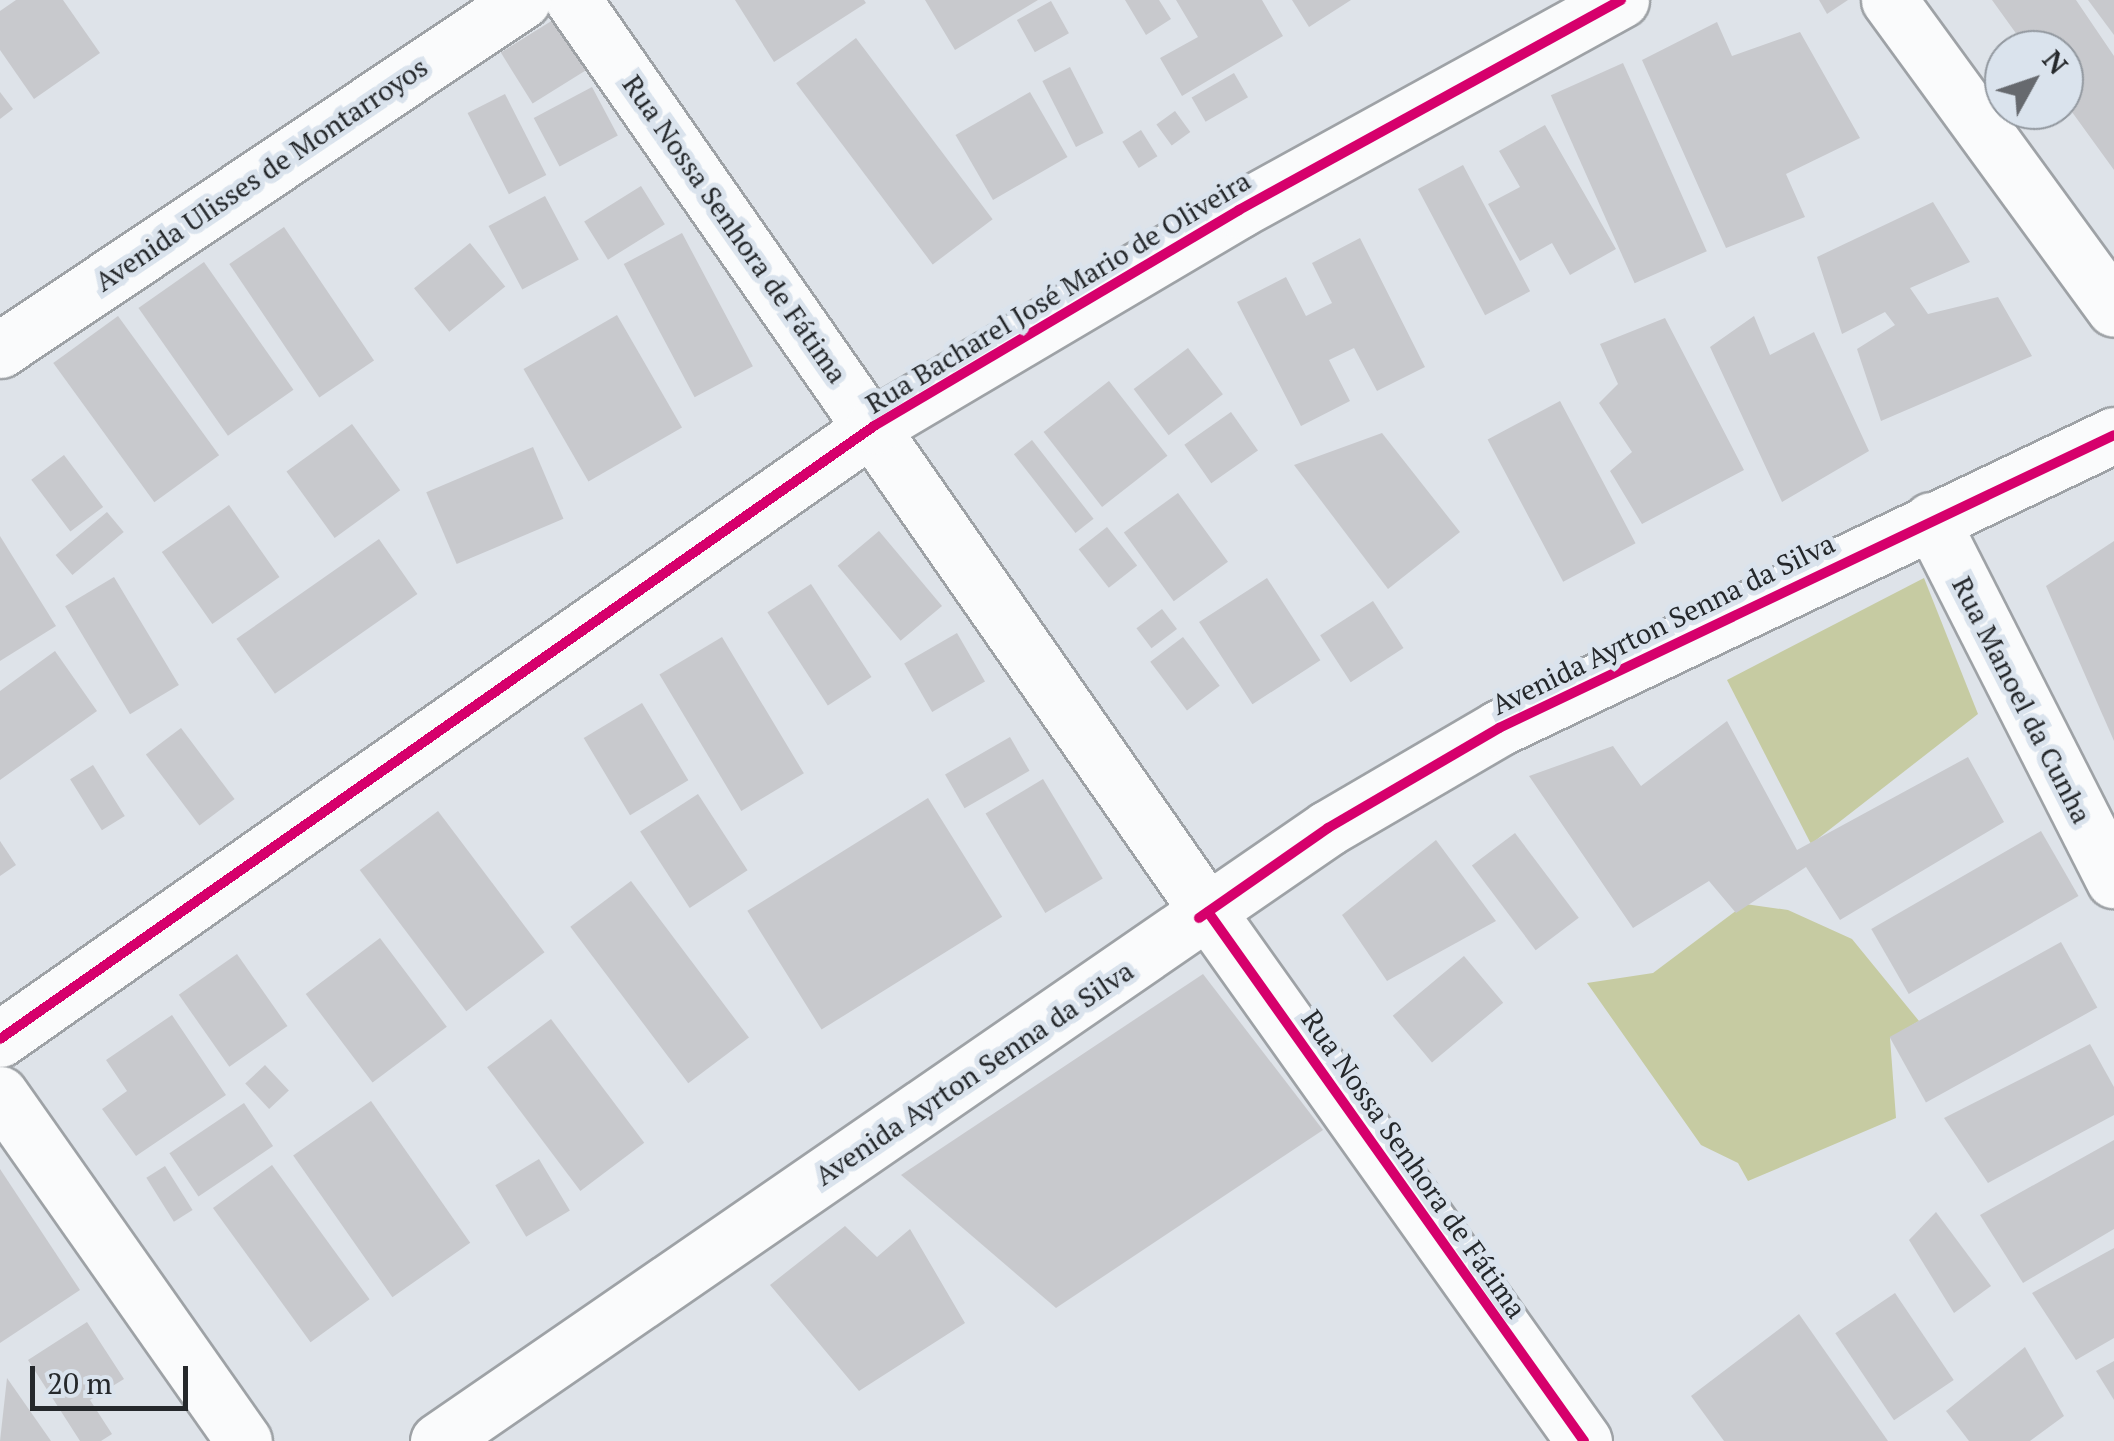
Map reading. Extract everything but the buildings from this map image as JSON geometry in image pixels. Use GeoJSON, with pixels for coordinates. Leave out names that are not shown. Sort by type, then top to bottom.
{"type":"FeatureCollection","features":[{"type":"Feature","properties":{"kind":"street","name":"Avenida Ulisses de Montarroyos"},"geometry":{"type":"LineString","coordinates":[[0,350],[523,0]]}},
{"type":"Feature","properties":{"kind":"street","name":"Rua Nossa Senhora de Fátima"},"geometry":{"type":"LineString","coordinates":[[573,0],[874,426],[1208,912],[1584,1441]]}},
{"type":"Feature","properties":{"kind":"street","name":"Rua Bacharel José Mario de Oliveira"},"geometry":{"type":"LineString","coordinates":[[0,1039],[874,426],[1239,210],[1621,0]]}},
{"type":"Feature","properties":{"kind":"street"},"geometry":{"type":"LineString","coordinates":[[1890,0],[2114,308]]}},
{"type":"Feature","properties":{"kind":"street","name":"Avenida Ayrton Senna da Silva"},"geometry":{"type":"LineString","coordinates":[[438,1441],[1208,912],[1499,728],[2114,435]]}},
{"type":"Feature","properties":{"kind":"street","name":"Rua Manoel da Cunha"},"geometry":{"type":"LineString","coordinates":[[1931,520],[2114,880]]}},
{"type":"Feature","properties":{"kind":"street"},"geometry":{"type":"LineString","coordinates":[[0,1094],[244,1441]]}},
{"type":"Feature","properties":{"kind":"green space"},"geometry":{"type":"Polygon","coordinates":[[[1924,578],[1978,714],[1811,844],[1727,680],[1924,578]]]}},
{"type":"Feature","properties":{"kind":"green space"},"geometry":{"type":"Polygon","coordinates":[[[1745,904],[1788,910],[1852,939],[1919,1021],[1890,1038],[1896,1118],[1748,1181],[1738,1163],[1701,1145],[1587,983],[1653,973],[1745,904]]]}},
{"type":"Feature","properties":{"kind":"cycle path"},"geometry":{"type":"LineString","coordinates":[[0,1039],[874,426],[1239,210],[1621,0]]}},
{"type":"Feature","properties":{"kind":"cycle path"},"geometry":{"type":"LineString","coordinates":[[1199,918],[1328,828],[1499,728],[2114,435]]}},
{"type":"Feature","properties":{"kind":"cycle path"},"geometry":{"type":"LineString","coordinates":[[1208,912],[1584,1441]]}}]}
